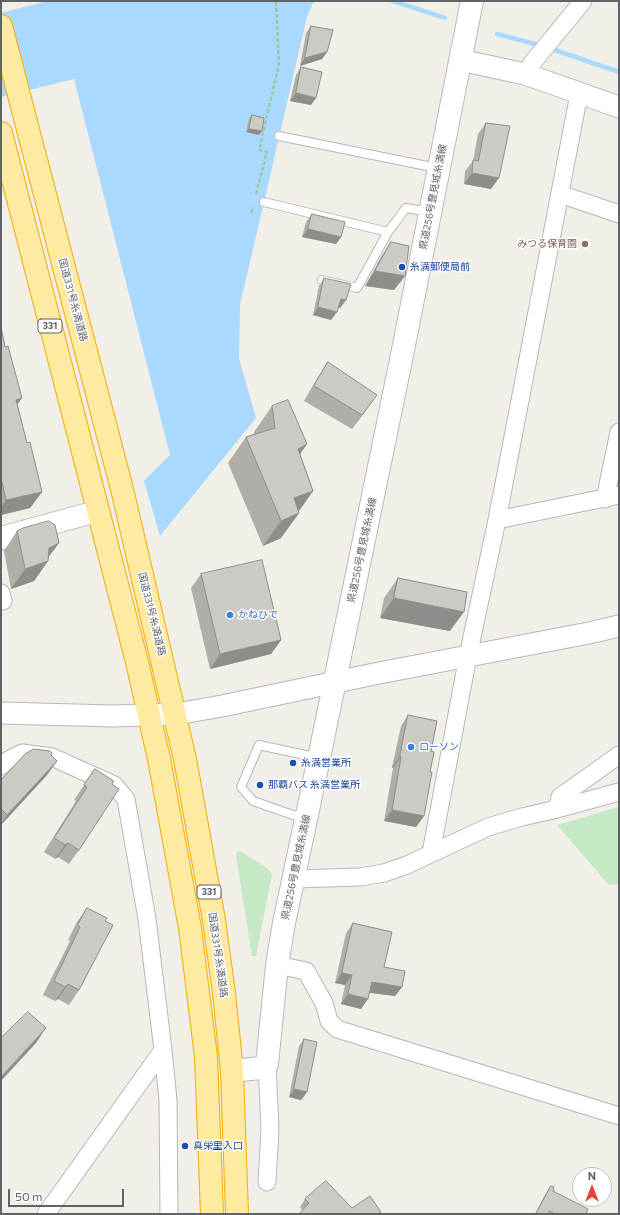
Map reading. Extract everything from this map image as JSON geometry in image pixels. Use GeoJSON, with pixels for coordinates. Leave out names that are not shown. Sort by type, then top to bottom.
{"type":"FeatureCollection","features":[{"type":"Feature","properties":{"kind":"highway","name":"国道331号糸満道路"},"geometry":{"type":"LineString","coordinates":[[1,26],[122,489],[176,714],[185,759],[214,920],[232,1072],[237,1214]]}},
{"type":"Feature","properties":{"kind":"highway","name":"331"},"geometry":{"type":"LineString","coordinates":[[1,133],[7,183],[99,515],[159,760],[190,928],[206,1057],[212,1214]]}},
{"type":"Feature","properties":{"kind":"main road","name":"県道256号豊見城糸満線"},"geometry":{"type":"LineString","coordinates":[[268,1064],[277,965],[284,923],[335,682],[472,1]]}},
{"type":"Feature","properties":{"kind":"main road"},"geometry":{"type":"LineString","coordinates":[[232,1072],[260,1068],[268,1064]]}},
{"type":"Feature","properties":{"kind":"street"},"geometry":{"type":"LineString","coordinates":[[525,74],[533,62],[583,1]]}},
{"type":"Feature","properties":{"kind":"street"},"geometry":{"type":"LineString","coordinates":[[460,60],[525,74],[619,107]]}},
{"type":"Feature","properties":{"kind":"street"},"geometry":{"type":"LineString","coordinates":[[431,853],[468,656],[497,520],[579,94]]}},
{"type":"Feature","properties":{"kind":"street"},"geometry":{"type":"LineString","coordinates":[[560,194],[619,214]]}},
{"type":"Feature","properties":{"kind":"street"},"geometry":{"type":"LineString","coordinates":[[497,520],[612,497],[619,432]]}},
{"type":"Feature","properties":{"kind":"street"},"geometry":{"type":"LineString","coordinates":[[1,539],[3,537],[99,515]]}},
{"type":"Feature","properties":{"kind":"street"},"geometry":{"type":"LineString","coordinates":[[1,593],[3,600],[1,601]]}},
{"type":"Feature","properties":{"kind":"street"},"geometry":{"type":"LineString","coordinates":[[8,713],[113,716],[176,714],[619,626]]}},
{"type":"Feature","properties":{"kind":"street"},"geometry":{"type":"LineString","coordinates":[[1,766],[5,762],[22,753],[52,757],[114,785],[126,799],[146,919],[163,1050],[168,1100],[169,1214]]}},
{"type":"Feature","properties":{"kind":"street"},"geometry":{"type":"LineString","coordinates":[[557,809],[560,797],[619,755]]}},
{"type":"Feature","properties":{"kind":"street"},"geometry":{"type":"LineString","coordinates":[[294,878],[360,878],[384,873],[407,865],[488,827],[619,792]]}},
{"type":"Feature","properties":{"kind":"street"},"geometry":{"type":"LineString","coordinates":[[277,965],[306,971],[324,1003],[329,1021],[338,1030],[619,1116]]}},
{"type":"Feature","properties":{"kind":"street"},"geometry":{"type":"LineString","coordinates":[[46,1214],[163,1050]]}},
{"type":"Feature","properties":{"kind":"street"},"geometry":{"type":"LineString","coordinates":[[267,1182],[270,1129],[268,1064]]}},
{"type":"Feature","properties":{"kind":"lane"},"geometry":{"type":"LineString","coordinates":[[279,136],[439,168]]}},
{"type":"Feature","properties":{"kind":"lane"},"geometry":{"type":"LineString","coordinates":[[264,202],[388,232]]}},
{"type":"Feature","properties":{"kind":"lane"},"geometry":{"type":"LineString","coordinates":[[322,280],[357,288],[388,232],[406,208],[430,212]]}},
{"type":"Feature","properties":{"kind":"lane"},"geometry":{"type":"LineString","coordinates":[[306,817],[293,815],[253,801],[241,787],[259,745],[319,758]]}},
{"type":"Feature","properties":{"kind":"path"},"geometry":{"type":"LineString","coordinates":[[255,199],[267,152],[259,150],[279,64],[276,1]]}},
{"type":"Feature","properties":{"kind":"path"},"geometry":{"type":"LineString","coordinates":[[251,213],[253,206]]}},
{"type":"Feature","properties":{"kind":"green space"},"geometry":{"type":"Polygon","coordinates":[[[619,807],[619,884],[609,885],[557,825],[619,807]]]}},
{"type":"Feature","properties":{"kind":"green space"},"geometry":{"type":"Polygon","coordinates":[[[240,851],[267,868],[272,874],[256,956],[252,956],[236,856],[237,852],[240,851]]]}},
{"type":"Feature","properties":{"kind":"water"},"geometry":{"type":"Polygon","coordinates":[[[48,1],[314,1],[307,17],[240,305],[239,358],[256,418],[160,536],[144,481],[170,455],[74,79],[1,97],[1,13],[48,1]]]}},
{"type":"Feature","properties":{"kind":"building"},"geometry":{"type":"Polygon","coordinates":[[[311,26],[333,30],[327,52],[305,58],[311,26]]]}},
{"type":"Feature","properties":{"kind":"building"},"geometry":{"type":"Polygon","coordinates":[[[301,67],[322,72],[316,98],[296,93],[301,67]]]}},
{"type":"Feature","properties":{"kind":"building"},"geometry":{"type":"Polygon","coordinates":[[[252,115],[264,118],[262,131],[249,129],[252,115]]]}},
{"type":"Feature","properties":{"kind":"building"},"geometry":{"type":"Polygon","coordinates":[[[486,123],[510,126],[499,178],[472,173],[473,160],[478,161],[486,123]]]}},
{"type":"Feature","properties":{"kind":"building"},"geometry":{"type":"Polygon","coordinates":[[[312,214],[345,222],[341,237],[308,229],[312,214]]]}},
{"type":"Feature","properties":{"kind":"building"},"geometry":{"type":"Polygon","coordinates":[[[391,242],[409,246],[405,276],[375,271],[391,242]]]}},
{"type":"Feature","properties":{"kind":"building"},"geometry":{"type":"Polygon","coordinates":[[[324,278],[351,284],[346,300],[341,299],[337,312],[318,307],[324,278]]]}},
{"type":"Feature","properties":{"kind":"building"},"geometry":{"type":"Polygon","coordinates":[[[1,327],[5,347],[8,346],[22,398],[16,400],[27,443],[30,442],[42,492],[6,500],[1,478],[1,327]]]}},
{"type":"Feature","properties":{"kind":"building"},"geometry":{"type":"Polygon","coordinates":[[[328,362],[377,395],[362,415],[314,386],[328,362]]]}},
{"type":"Feature","properties":{"kind":"building"},"geometry":{"type":"Polygon","coordinates":[[[288,400],[307,444],[298,449],[313,491],[294,498],[299,513],[281,521],[246,437],[275,428],[272,406],[288,400]]]}},
{"type":"Feature","properties":{"kind":"building"},"geometry":{"type":"Polygon","coordinates":[[[49,521],[55,525],[59,543],[49,548],[48,561],[25,569],[17,531],[49,521]]]}},
{"type":"Feature","properties":{"kind":"building","name":"かねひで"},"geometry":{"type":"Polygon","coordinates":[[[262,560],[281,640],[220,654],[201,574],[262,560]]]}},
{"type":"Feature","properties":{"kind":"building"},"geometry":{"type":"Polygon","coordinates":[[[398,578],[467,592],[464,612],[394,598],[398,578]]]}},
{"type":"Feature","properties":{"kind":"building"},"geometry":{"type":"Polygon","coordinates":[[[408,715],[437,721],[431,751],[434,752],[430,772],[432,772],[424,816],[392,810],[408,715]]]}},
{"type":"Feature","properties":{"kind":"building"},"geometry":{"type":"Polygon","coordinates":[[[34,749],[50,751],[52,753],[51,755],[57,761],[7,815],[1,809],[1,780],[25,754],[34,749]]]}},
{"type":"Feature","properties":{"kind":"building"},"geometry":{"type":"Polygon","coordinates":[[[95,769],[114,781],[112,784],[119,789],[79,850],[68,843],[65,845],[54,838],[87,787],[84,785],[95,769]]]}},
{"type":"Feature","properties":{"kind":"building"},"geometry":{"type":"Polygon","coordinates":[[[87,908],[107,918],[105,921],[113,925],[79,990],[68,984],[65,987],[54,981],[80,927],[78,925],[87,908]]]}},
{"type":"Feature","properties":{"kind":"building"},"geometry":{"type":"Polygon","coordinates":[[[353,923],[392,932],[384,967],[405,971],[402,987],[372,982],[368,999],[348,994],[352,975],[342,973],[353,923]]]}},
{"type":"Feature","properties":{"kind":"building"},"geometry":{"type":"Polygon","coordinates":[[[28,1012],[46,1028],[1,1077],[1,1038],[28,1012]]]}},
{"type":"Feature","properties":{"kind":"building"},"geometry":{"type":"Polygon","coordinates":[[[304,1039],[317,1042],[307,1092],[294,1089],[304,1039]]]}},
{"type":"Feature","properties":{"kind":"building"},"geometry":{"type":"Polygon","coordinates":[[[326,1181],[352,1208],[370,1196],[381,1212],[377,1214],[299,1214],[309,1203],[305,1199],[326,1181]]]}},
{"type":"Feature","properties":{"kind":"building"},"geometry":{"type":"Polygon","coordinates":[[[551,1186],[554,1187],[553,1191],[572,1201],[572,1207],[584,1207],[588,1209],[586,1214],[555,1214],[549,1211],[549,1214],[536,1214],[551,1186]]]}},
{"type":"Feature","properties":{"kind":"waterway"},"geometry":{"type":"LineString","coordinates":[[393,1],[445,18]]}},
{"type":"Feature","properties":{"kind":"waterway"},"geometry":{"type":"LineString","coordinates":[[497,34],[535,44]]}},
{"type":"Feature","properties":{"kind":"waterway"},"geometry":{"type":"LineString","coordinates":[[549,48],[619,72]]}},
{"type":"Feature","properties":{"kind":"place","name":"みつる保育園"},"geometry":{"type":"Point","coordinates":[585,244]}},
{"type":"Feature","properties":{"kind":"place","name":"糸満郵便局前"},"geometry":{"type":"Point","coordinates":[402,267]}},
{"type":"Feature","properties":{"kind":"place","name":"かねひで"},"geometry":{"type":"Point","coordinates":[230,615]}},
{"type":"Feature","properties":{"kind":"place","name":"ローソン"},"geometry":{"type":"Point","coordinates":[411,747]}},
{"type":"Feature","properties":{"kind":"place","name":"糸満営業所"},"geometry":{"type":"Point","coordinates":[293,763]}},
{"type":"Feature","properties":{"kind":"place","name":"那覇バス 糸満営業所"},"geometry":{"type":"Point","coordinates":[260,785]}},
{"type":"Feature","properties":{"kind":"place","name":"真栄里入口"},"geometry":{"type":"Point","coordinates":[185,1146]}}]}
